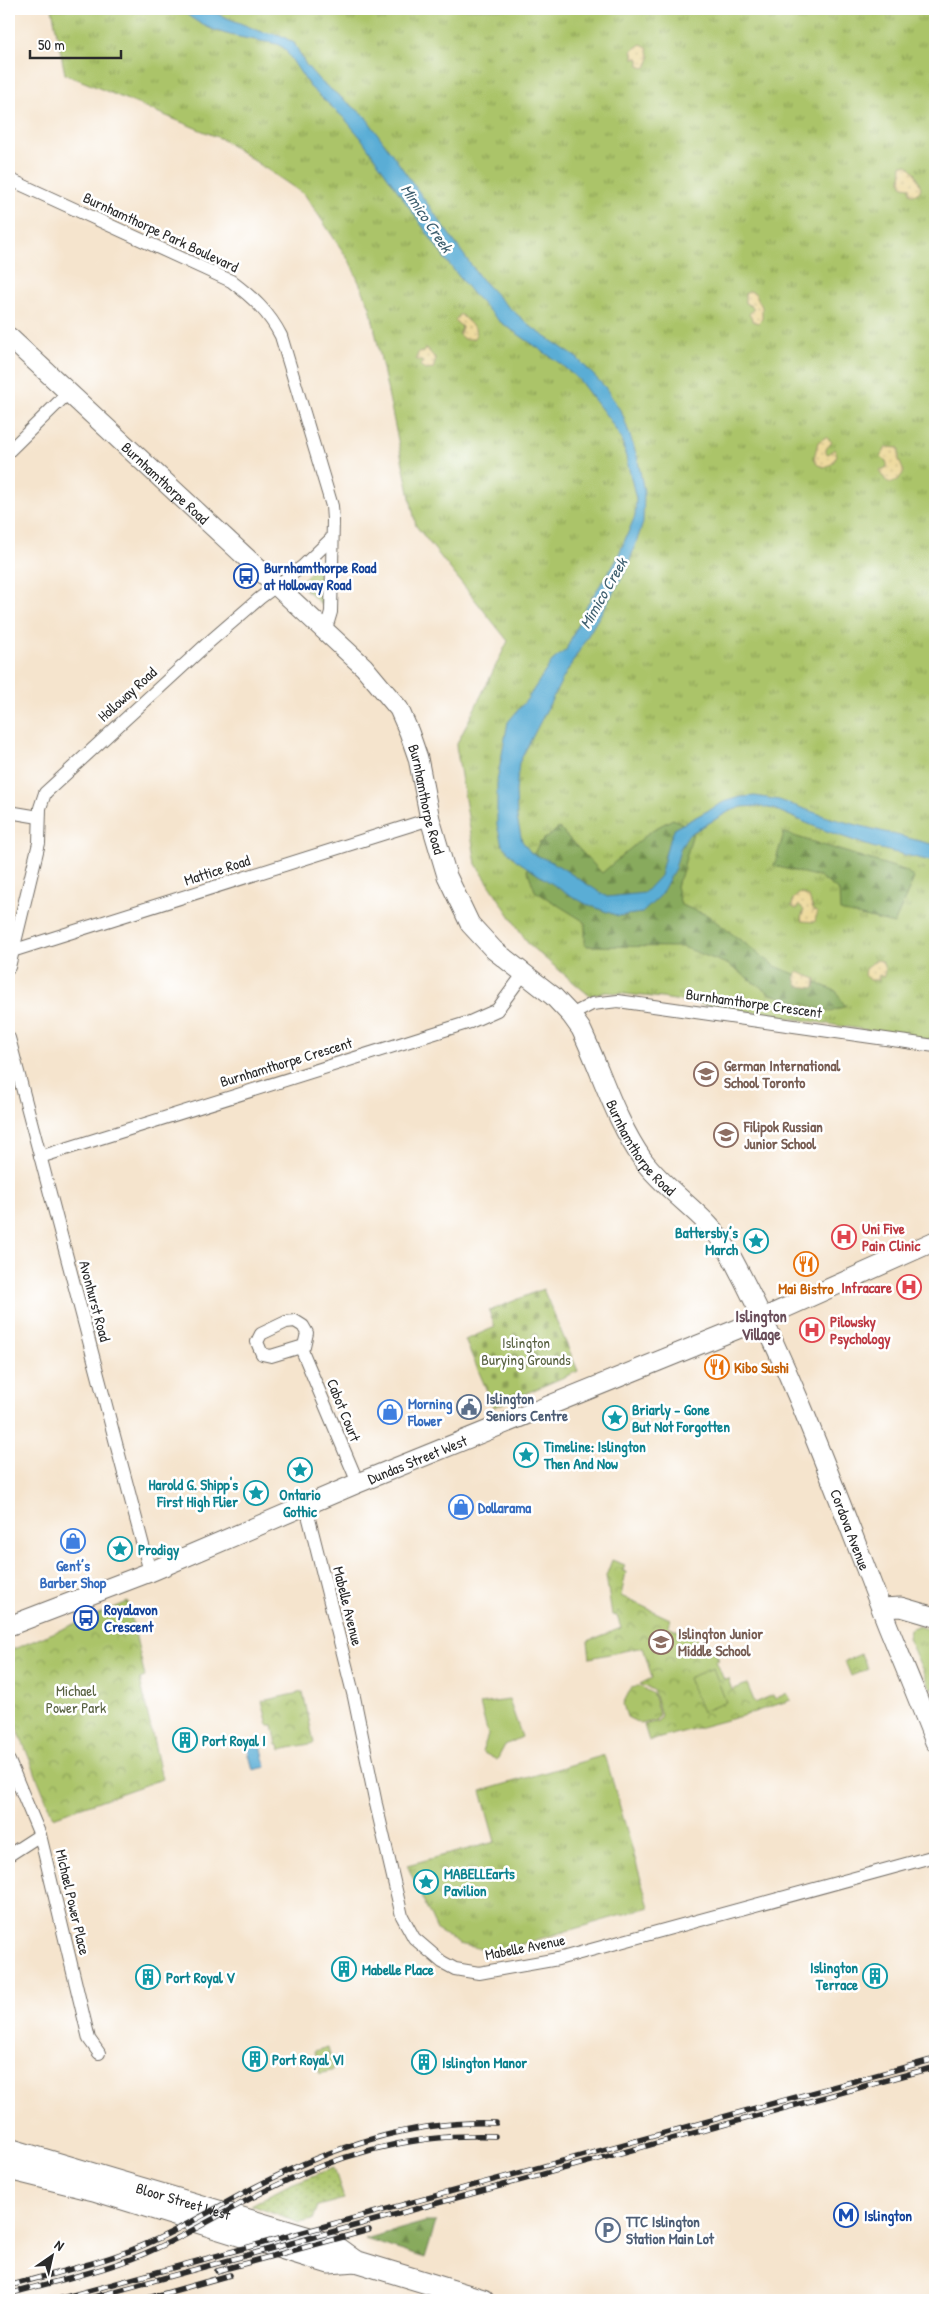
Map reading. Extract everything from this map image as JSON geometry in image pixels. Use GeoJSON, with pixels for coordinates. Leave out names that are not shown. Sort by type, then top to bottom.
{"type":"FeatureCollection","features":[{"type":"Feature","properties":{"kind":"main road","name":"Burnhamthorpe Road"},"geometry":{"type":"LineString","coordinates":[[9,337],[364,667],[399,709],[418,758],[430,819],[446,876],[470,924],[494,950],[553,996],[571,1014],[591,1051],[622,1126],[632,1142],[650,1168],[706,1221],[723,1241],[762,1319]]}},
{"type":"Feature","properties":{"kind":"main road","name":"Dundas Street West"},"geometry":{"type":"LineString","coordinates":[[9,1626],[150,1572],[306,1507],[358,1483],[762,1319],[935,1241]]}},
{"type":"Feature","properties":{"kind":"main road","name":"Cordova Avenue"},"geometry":{"type":"LineString","coordinates":[[762,1319],[834,1485],[935,1742]]}},
{"type":"Feature","properties":{"kind":"main road"},"geometry":{"type":"LineString","coordinates":[[882,1608],[901,1607],[935,1617]]}},
{"type":"Feature","properties":{"kind":"main road","name":"Bloor Street West"},"geometry":{"type":"LineString","coordinates":[[9,2149],[334,2245],[355,2261],[483,2300]]}},
{"type":"Feature","properties":{"kind":"main road","name":"Bloor Street West"},"geometry":{"type":"LineString","coordinates":[[9,2169],[94,2190],[330,2263],[355,2261]]}},
{"type":"Feature","properties":{"kind":"street","name":"Burnhamthorpe Park Boulevard"},"geometry":{"type":"LineString","coordinates":[[9,180],[231,281],[252,297],[265,311],[281,336],[327,487],[333,520],[330,612],[325,632]]}},
{"type":"Feature","properties":{"kind":"street"},"geometry":{"type":"LineString","coordinates":[[9,451],[69,392]]}},
{"type":"Feature","properties":{"kind":"street"},"geometry":{"type":"LineString","coordinates":[[276,586],[303,566],[332,538]]}},
{"type":"Feature","properties":{"kind":"street","name":"Holloway Road"},"geometry":{"type":"LineString","coordinates":[[39,817],[45,793],[62,776],[208,643],[276,586]]}},
{"type":"Feature","properties":{"kind":"street"},"geometry":{"type":"LineString","coordinates":[[9,812],[39,817],[39,843],[9,967]]}},
{"type":"Feature","properties":{"kind":"street","name":"Mattice Road"},"geometry":{"type":"LineString","coordinates":[[12,951],[430,819]]}},
{"type":"Feature","properties":{"kind":"street","name":"Burnhamthorpe Crescent"},"geometry":{"type":"LineString","coordinates":[[40,1157],[470,1022],[497,1010],[524,973]]}},
{"type":"Feature","properties":{"kind":"street","name":"Burnhamthorpe Crescent"},"geometry":{"type":"LineString","coordinates":[[571,1014],[592,1004],[618,1001],[935,1046]]}},
{"type":"Feature","properties":{"kind":"street","name":"Avonhurst Road"},"geometry":{"type":"LineString","coordinates":[[9,1038],[150,1572]]}},
{"type":"Feature","properties":{"kind":"street","name":"Cabot Court"},"geometry":{"type":"LineString","coordinates":[[301,1348],[358,1483]]}},
{"type":"Feature","properties":{"kind":"street","name":"Mabelle Avenue"},"geometry":{"type":"LineString","coordinates":[[306,1507],[354,1697],[402,1916],[414,1938],[442,1962],[455,1969],[479,1973],[558,1959],[935,1856]]}},
{"type":"Feature","properties":{"kind":"street","name":"Michael Power Place"},"geometry":{"type":"LineString","coordinates":[[9,1760],[40,1835],[89,2039],[99,2053]]}},
{"type":"Feature","properties":{"kind":"street"},"geometry":{"type":"LineString","coordinates":[[9,1855],[40,1835]]}},
{"type":"Feature","properties":{"kind":"green space"},"geometry":{"type":"Polygon","coordinates":[[[52,9],[935,9],[935,1011],[930,1040],[662,998],[606,992],[590,996],[529,945],[476,864],[456,746],[508,641],[416,526],[370,307],[350,262],[305,195],[222,139],[65,74],[52,9]]]}},
{"type":"Feature","properties":{"kind":"green space"},"geometry":{"type":"Polygon","coordinates":[[[324,558],[331,562],[330,612],[299,584],[324,558]]]}},
{"type":"Feature","properties":{"kind":"green space"},"geometry":{"type":"Polygon","coordinates":[[[673,819],[694,829],[681,876],[676,886],[681,905],[707,915],[775,966],[836,991],[845,1006],[831,1012],[771,994],[727,964],[683,947],[585,946],[585,922],[535,891],[527,869],[539,843],[559,828],[602,873],[652,830],[673,819]]]}},
{"type":"Feature","properties":{"kind":"green space"},"geometry":{"type":"Polygon","coordinates":[[[784,833],[907,871],[914,878],[894,924],[840,911],[839,891],[820,877],[774,866],[784,833]]]}},
{"type":"Feature","properties":{"kind":"green space","name":"Islington Burying Grounds"},"geometry":{"type":"Polygon","coordinates":[[[543,1289],[578,1371],[494,1407],[465,1340],[495,1327],[489,1311],[543,1289]]]}},
{"type":"Feature","properties":{"kind":"green space"},"geometry":{"type":"Polygon","coordinates":[[[612,1560],[625,1565],[623,1571],[626,1572],[621,1596],[670,1619],[668,1626],[712,1646],[719,1659],[716,1661],[724,1680],[728,1679],[732,1690],[747,1684],[755,1703],[773,1695],[775,1699],[787,1693],[791,1700],[745,1715],[649,1741],[644,1725],[658,1721],[661,1715],[653,1690],[640,1684],[652,1678],[643,1647],[590,1658],[588,1641],[621,1628],[617,1616],[612,1615],[606,1576],[612,1560]]]}},
{"type":"Feature","properties":{"kind":"green space","name":"Michael Power Park"},"geometry":{"type":"Polygon","coordinates":[[[128,1602],[145,1677],[140,1679],[162,1779],[53,1817],[9,1708],[9,1651],[128,1602]]]}},
{"type":"Feature","properties":{"kind":"green space"},"geometry":{"type":"Polygon","coordinates":[[[917,1626],[935,1631],[935,1687],[931,1689],[908,1638],[910,1629],[917,1626]]]}},
{"type":"Feature","properties":{"kind":"green space"},"geometry":{"type":"Polygon","coordinates":[[[861,1654],[868,1669],[851,1676],[845,1661],[861,1654]]]}},
{"type":"Feature","properties":{"kind":"green space"},"geometry":{"type":"Polygon","coordinates":[[[713,1668],[726,1702],[702,1712],[688,1678],[713,1668]]]}},
{"type":"Feature","properties":{"kind":"green space"},"geometry":{"type":"Polygon","coordinates":[[[640,1686],[653,1694],[659,1714],[656,1720],[641,1724],[627,1717],[623,1704],[631,1688],[640,1686]]]}},
{"type":"Feature","properties":{"kind":"green space"},"geometry":{"type":"Polygon","coordinates":[[[303,1692],[314,1743],[280,1750],[279,1745],[277,1745],[273,1725],[268,1725],[262,1701],[303,1692]]]}},
{"type":"Feature","properties":{"kind":"green space"},"geometry":{"type":"Polygon","coordinates":[[[509,1700],[522,1737],[505,1745],[497,1760],[482,1752],[488,1735],[480,1704],[509,1700]]]}},
{"type":"Feature","properties":{"kind":"green space"},"geometry":{"type":"Polygon","coordinates":[[[605,1755],[649,1907],[495,1952],[459,1944],[437,1930],[407,1865],[495,1842],[481,1791],[605,1755]]]}},
{"type":"Feature","properties":{"kind":"green space"},"geometry":{"type":"Polygon","coordinates":[[[328,2047],[334,2070],[320,2074],[314,2051],[328,2047]]]}},
{"type":"Feature","properties":{"kind":"green space"},"geometry":{"type":"Polygon","coordinates":[[[334,2168],[344,2199],[318,2206],[313,2220],[299,2223],[251,2205],[288,2185],[334,2168]]]}},
{"type":"Feature","properties":{"kind":"green space"},"geometry":{"type":"Polygon","coordinates":[[[425,2222],[436,2222],[425,2258],[365,2239],[425,2222]]]}},
{"type":"Feature","properties":{"kind":"sand"},"geometry":{"type":"Polygon","coordinates":[[[641,44],[647,47],[650,58],[647,66],[644,68],[639,66],[639,59],[634,58],[632,50],[641,44]]]}},
{"type":"Feature","properties":{"kind":"sand"},"geometry":{"type":"Polygon","coordinates":[[[902,165],[908,165],[915,172],[921,188],[914,195],[910,193],[910,187],[903,186],[901,182],[902,165]]]}},
{"type":"Feature","properties":{"kind":"sand"},"geometry":{"type":"Polygon","coordinates":[[[750,291],[755,293],[762,307],[762,319],[758,323],[753,321],[749,314],[753,307],[745,303],[745,294],[750,291]]]}},
{"type":"Feature","properties":{"kind":"sand"},"geometry":{"type":"Polygon","coordinates":[[[460,314],[475,328],[476,335],[473,339],[464,339],[459,335],[462,327],[455,321],[460,314]]]}},
{"type":"Feature","properties":{"kind":"sand"},"geometry":{"type":"Polygon","coordinates":[[[426,348],[436,359],[433,369],[425,370],[420,365],[423,362],[416,359],[418,353],[423,352],[426,348]]]}},
{"type":"Feature","properties":{"kind":"sand"},"geometry":{"type":"Polygon","coordinates":[[[826,437],[832,442],[826,449],[826,453],[829,454],[834,449],[837,455],[832,464],[824,467],[818,465],[814,458],[818,442],[826,437]]]}},
{"type":"Feature","properties":{"kind":"sand"},"geometry":{"type":"Polygon","coordinates":[[[886,447],[899,448],[899,460],[904,472],[898,480],[890,483],[886,481],[880,471],[887,467],[887,463],[881,457],[886,447]]]}},
{"type":"Feature","properties":{"kind":"sand"},"geometry":{"type":"Polygon","coordinates":[[[800,893],[809,897],[813,910],[817,912],[815,922],[802,921],[801,918],[804,910],[799,905],[797,909],[792,907],[793,899],[800,893]]]}},
{"type":"Feature","properties":{"kind":"sand"},"geometry":{"type":"Polygon","coordinates":[[[876,960],[882,961],[885,973],[883,977],[879,975],[879,980],[869,980],[865,975],[866,968],[876,960]]]}},
{"type":"Feature","properties":{"kind":"sand"},"geometry":{"type":"Polygon","coordinates":[[[798,972],[816,979],[815,988],[798,986],[795,978],[798,972]]]}},
{"type":"Feature","properties":{"kind":"water","name":"Mimico Creek"},"geometry":{"type":"Polygon","coordinates":[[[180,9],[205,9],[262,32],[280,35],[294,43],[306,65],[320,81],[365,116],[481,279],[505,304],[534,329],[577,358],[605,387],[622,413],[637,456],[644,492],[643,523],[627,569],[562,680],[519,763],[516,791],[517,818],[522,841],[531,853],[554,863],[607,897],[644,893],[660,876],[668,844],[675,828],[724,802],[741,797],[755,796],[779,800],[830,818],[935,845],[935,862],[872,847],[818,828],[774,809],[757,806],[742,807],[730,811],[688,835],[680,849],[675,868],[660,896],[642,913],[618,916],[586,904],[563,891],[516,860],[502,845],[497,825],[497,781],[508,722],[528,698],[552,661],[566,650],[585,608],[616,561],[635,516],[636,499],[622,440],[609,419],[579,380],[558,362],[499,321],[472,293],[445,259],[361,138],[345,119],[310,87],[284,48],[277,44],[237,37],[214,30],[191,18],[180,9]]]}},
{"type":"Feature","properties":{"kind":"water"},"geometry":{"type":"Polygon","coordinates":[[[260,1739],[266,1767],[253,1770],[246,1743],[260,1739]]]}},
{"type":"Feature","properties":{"kind":"railway"},"geometry":{"type":"LineString","coordinates":[[55,2300],[935,2059]]}},
{"type":"Feature","properties":{"kind":"railway"},"geometry":{"type":"LineString","coordinates":[[83,2300],[935,2067]]}},
{"type":"Feature","properties":{"kind":"railway"},"geometry":{"type":"LineString","coordinates":[[9,2286],[100,2261],[153,2241],[285,2172],[343,2148],[403,2131],[433,2126],[464,2123],[496,2123]]}},
{"type":"Feature","properties":{"kind":"railway"},"geometry":{"type":"LineString","coordinates":[[9,2294],[103,2269],[139,2256],[292,2178],[320,2166],[377,2148],[406,2142],[435,2138],[495,2136]]}},
{"type":"Feature","properties":{"kind":"railway"},"geometry":{"type":"LineString","coordinates":[[217,2271],[369,2230]]}},
{"type":"Feature","properties":{"kind":"railway"},"geometry":{"type":"LineString","coordinates":[[141,2300],[230,2275]]}},
{"type":"Feature","properties":{"kind":"place","name":"Burnhamthorpe Road at Holloway Road"},"geometry":{"type":"Point","coordinates":[246,576]}},
{"type":"Feature","properties":{"kind":"place","name":"German International School Toronto"},"geometry":{"type":"Point","coordinates":[706,1074]}},
{"type":"Feature","properties":{"kind":"place","name":"Filipok Russian Junior School"},"geometry":{"type":"Point","coordinates":[726,1135]}},
{"type":"Feature","properties":{"kind":"place","name":"Uni Five Pain Clinic"},"geometry":{"type":"Point","coordinates":[844,1237]}},
{"type":"Feature","properties":{"kind":"place","name":"Battersby’s March"},"geometry":{"type":"Point","coordinates":[756,1241]}},
{"type":"Feature","properties":{"kind":"place","name":"Mai Bistro"},"geometry":{"type":"Point","coordinates":[806,1264]}},
{"type":"Feature","properties":{"kind":"place","name":"Infracare"},"geometry":{"type":"Point","coordinates":[909,1287]}},
{"type":"Feature","properties":{"kind":"place","name":"Pilowsky Psychology"},"geometry":{"type":"Point","coordinates":[812,1330]}},
{"type":"Feature","properties":{"kind":"place","name":"Kibo Sushi"},"geometry":{"type":"Point","coordinates":[717,1367]}},
{"type":"Feature","properties":{"kind":"place","name":"Islington Seniors Centre"},"geometry":{"type":"Point","coordinates":[469,1407]}},
{"type":"Feature","properties":{"kind":"place","name":"Morning Flower"},"geometry":{"type":"Point","coordinates":[390,1412]}},
{"type":"Feature","properties":{"kind":"place","name":"Briarly - Gone But Not Forgotten"},"geometry":{"type":"Point","coordinates":[615,1418]}},
{"type":"Feature","properties":{"kind":"place","name":"Timeline: Islington Then And Now"},"geometry":{"type":"Point","coordinates":[526,1455]}},
{"type":"Feature","properties":{"kind":"place","name":"Ontario Gothic"},"geometry":{"type":"Point","coordinates":[300,1470]}},
{"type":"Feature","properties":{"kind":"place","name":"Harold G. Shipp's First High Flier"},"geometry":{"type":"Point","coordinates":[256,1493]}},
{"type":"Feature","properties":{"kind":"place","name":"Dollarama"},"geometry":{"type":"Point","coordinates":[461,1507]}},
{"type":"Feature","properties":{"kind":"place","name":"Gent’s Barber Shop"},"geometry":{"type":"Point","coordinates":[73,1541]}},
{"type":"Feature","properties":{"kind":"place","name":"Prodigy"},"geometry":{"type":"Point","coordinates":[120,1549]}},
{"type":"Feature","properties":{"kind":"place","name":"Royalavon Crescent"},"geometry":{"type":"Point","coordinates":[86,1618]}},
{"type":"Feature","properties":{"kind":"place","name":"Islington Junior Middle School"},"geometry":{"type":"Point","coordinates":[661,1642]}},
{"type":"Feature","properties":{"kind":"place","name":"Port Royal I"},"geometry":{"type":"Point","coordinates":[185,1740]}},
{"type":"Feature","properties":{"kind":"place","name":"MABELLEarts Pavilion"},"geometry":{"type":"Point","coordinates":[426,1882]}},
{"type":"Feature","properties":{"kind":"place","name":"Mabelle Place"},"geometry":{"type":"Point","coordinates":[344,1969]}},
{"type":"Feature","properties":{"kind":"place","name":"Islington Terrace"},"geometry":{"type":"Point","coordinates":[875,1976]}},
{"type":"Feature","properties":{"kind":"place","name":"Port Royal V"},"geometry":{"type":"Point","coordinates":[148,1977]}},
{"type":"Feature","properties":{"kind":"place","name":"Port Royal VI"},"geometry":{"type":"Point","coordinates":[255,2059]}},
{"type":"Feature","properties":{"kind":"place","name":"Islington Manor"},"geometry":{"type":"Point","coordinates":[424,2062]}},
{"type":"Feature","properties":{"kind":"place","name":"Islington"},"geometry":{"type":"Point","coordinates":[846,2215]}},
{"type":"Feature","properties":{"kind":"place","name":"TTC Islington Station Main Lot"},"geometry":{"type":"Point","coordinates":[608,2230]}},
{"type":"Feature","properties":{"kind":"district","name":"Islington Village"},"geometry":{"type":"Point","coordinates":[761,1325]}}]}
